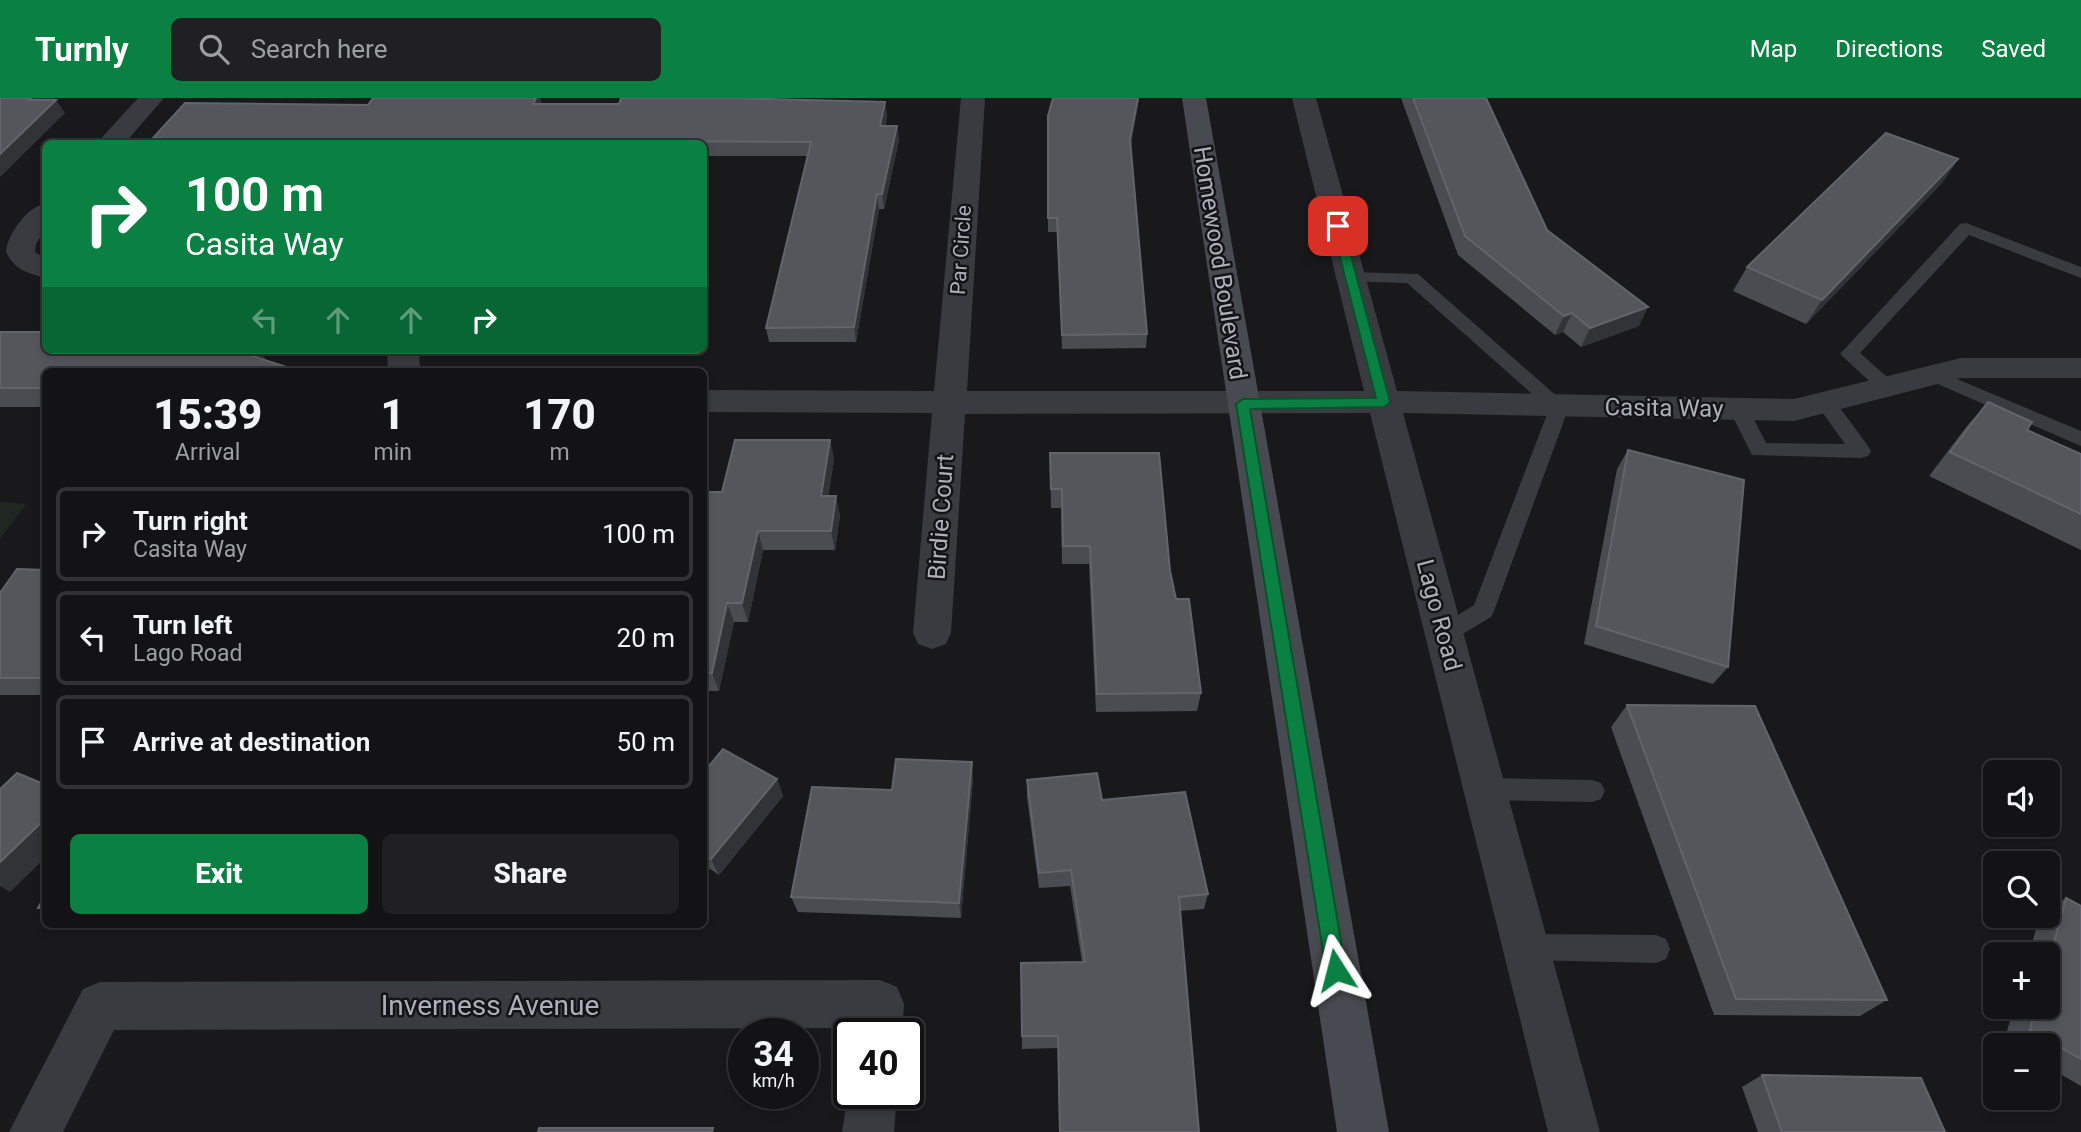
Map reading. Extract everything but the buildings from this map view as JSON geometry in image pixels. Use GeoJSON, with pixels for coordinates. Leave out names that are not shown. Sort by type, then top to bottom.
{"type":"FeatureCollection","features":[{"type":"Feature","properties":{"kind":"street"},"geometry":{"type":"LineString","coordinates":[[113,140],[152,98]]}},
{"type":"Feature","properties":{"kind":"street","name":"Par Circle"},"geometry":{"type":"LineString","coordinates":[[950,401],[973,98]]}},
{"type":"Feature","properties":{"kind":"street","name":"Homewood Boulevard"},"geometry":{"type":"LineString","coordinates":[[1194,98],[1363,1132]]}},
{"type":"Feature","properties":{"kind":"street","name":"Lago Road"},"geometry":{"type":"LineString","coordinates":[[1304,98],[1574,1132]]}},
{"type":"Feature","properties":{"kind":"street"},"geometry":{"type":"LineString","coordinates":[[42,215],[25,233],[19,247],[23,259],[42,268]]}},
{"type":"Feature","properties":{"kind":"street","name":"Casita Way"},"geometry":{"type":"LineString","coordinates":[[1243,404],[1384,402],[1794,410],[1961,368],[2081,368]]}},
{"type":"Feature","properties":{"kind":"street"},"geometry":{"type":"LineString","coordinates":[[707,401],[1243,404]]}},
{"type":"Feature","properties":{"kind":"street","name":"Birdie Court"},"geometry":{"type":"LineString","coordinates":[[932,633],[950,401]]}},
{"type":"Feature","properties":{"kind":"street","name":"Inverness Avenue"},"geometry":{"type":"LineString","coordinates":[[35,1132],[100,1006],[833,1018]]}},
{"type":"Feature","properties":{"kind":"street"},"geometry":{"type":"LineString","coordinates":[[868,1132],[870,1109]]}},
{"type":"Feature","properties":{"kind":"lane"},"geometry":{"type":"LineString","coordinates":[[1887,386],[1849,354],[1966,228],[2081,273]]}},
{"type":"Feature","properties":{"kind":"lane"},"geometry":{"type":"LineString","coordinates":[[1351,277],[1412,278],[1559,407],[1483,611],[1444,636]]}},
{"type":"Feature","properties":{"kind":"lane"},"geometry":{"type":"LineString","coordinates":[[1933,375],[2081,439]]}},
{"type":"Feature","properties":{"kind":"lane"},"geometry":{"type":"LineString","coordinates":[[1739,409],[1759,450],[1861,451],[1825,402]]}},
{"type":"Feature","properties":{"kind":"lane"},"geometry":{"type":"LineString","coordinates":[[1484,789],[1592,791]]}},
{"type":"Feature","properties":{"kind":"lane"},"geometry":{"type":"LineString","coordinates":[[1526,947],[1656,948]]}},
{"type":"Feature","properties":{"kind":"shaded area"},"geometry":{"type":"Polygon","coordinates":[[[0,502],[26,504],[0,539],[0,502]]]}},
{"type":"Feature","properties":{"kind":"route"},"geometry":{"type":"LineString","coordinates":[[1336,970],[1243,404],[1384,402],[1338,226]]}}]}
